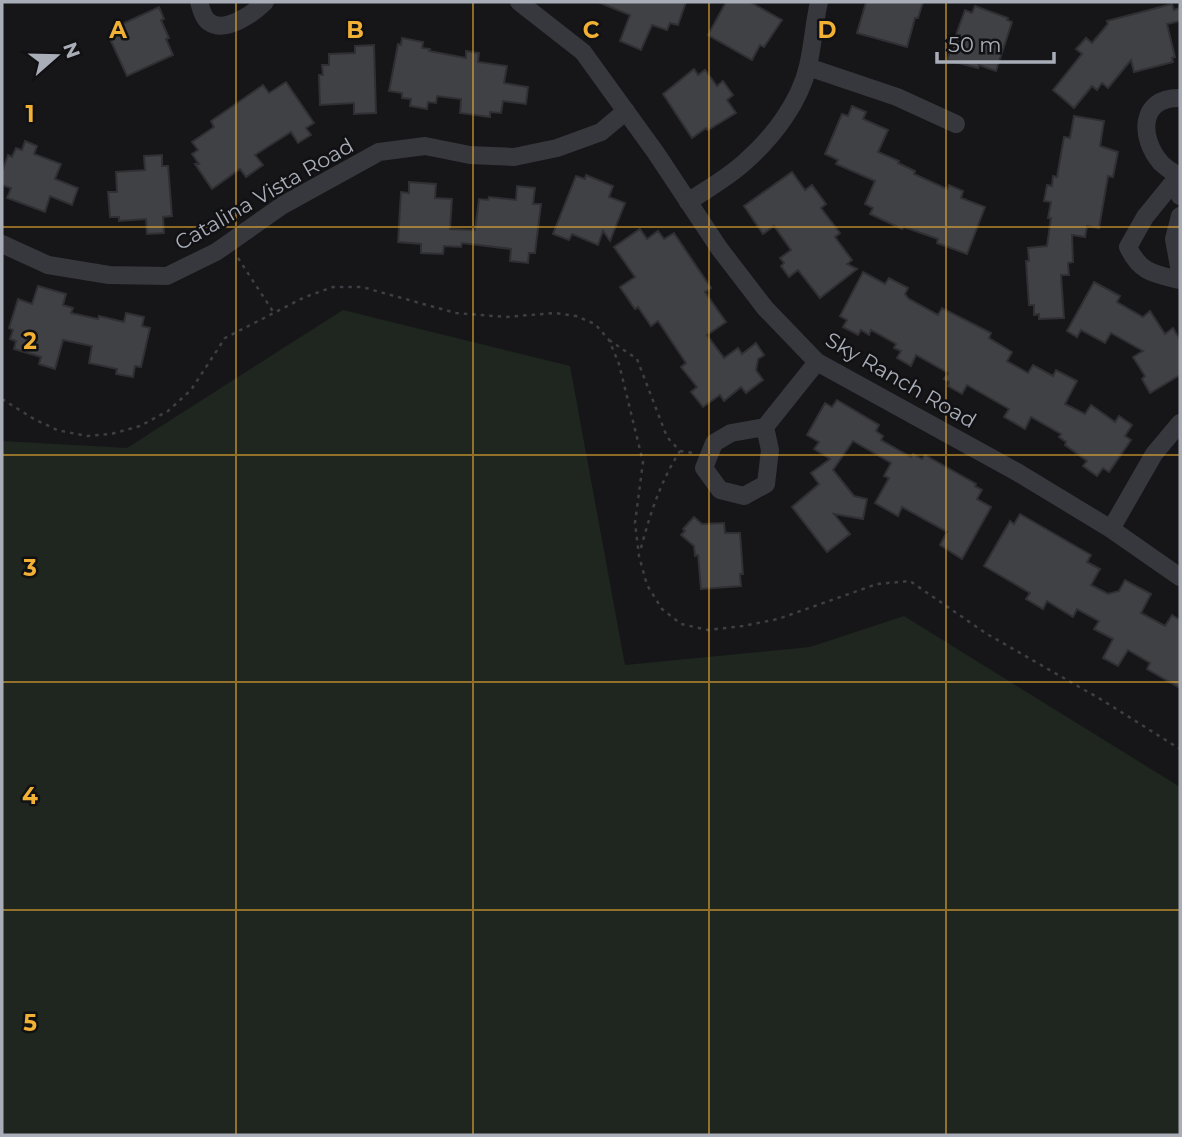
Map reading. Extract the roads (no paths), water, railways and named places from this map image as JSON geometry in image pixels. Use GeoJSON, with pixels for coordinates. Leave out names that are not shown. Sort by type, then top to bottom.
{"type":"FeatureCollection","features":[{"type":"Feature","properties":{"kind":"street"},"geometry":{"type":"LineString","coordinates":[[199,2],[209,22],[218,26],[246,16],[265,2]]}},
{"type":"Feature","properties":{"kind":"street","name":"Sky Ranch Road"},"geometry":{"type":"LineString","coordinates":[[519,2],[583,52],[719,248],[765,308],[817,362],[1017,472],[1111,529],[1180,577]]}},
{"type":"Feature","properties":{"kind":"street"},"geometry":{"type":"LineString","coordinates":[[688,202],[745,162],[766,141],[792,105],[808,67],[819,2]]}},
{"type":"Feature","properties":{"kind":"street"},"geometry":{"type":"LineString","coordinates":[[808,67],[897,97],[956,124]]}},
{"type":"Feature","properties":{"kind":"street"},"geometry":{"type":"LineString","coordinates":[[1180,98],[1158,101],[1151,108],[1145,129],[1151,147],[1161,163],[1180,175]]}},
{"type":"Feature","properties":{"kind":"street","name":"Catalina Vista Road"},"geometry":{"type":"LineString","coordinates":[[2,244],[48,265],[109,275],[167,276],[216,252],[283,205],[379,152],[425,146],[470,155],[514,157],[557,148],[601,132],[626,111]]}},
{"type":"Feature","properties":{"kind":"street"},"geometry":{"type":"LineString","coordinates":[[1180,175],[1180,196]]}},
{"type":"Feature","properties":{"kind":"street"},"geometry":{"type":"LineString","coordinates":[[1180,175],[1145,216],[1128,247],[1134,261],[1147,271],[1180,281]]}},
{"type":"Feature","properties":{"kind":"street"},"geometry":{"type":"LineString","coordinates":[[1180,216],[1174,239],[1180,272]]}},
{"type":"Feature","properties":{"kind":"street"},"geometry":{"type":"LineString","coordinates":[[765,427],[817,362]]}},
{"type":"Feature","properties":{"kind":"street"},"geometry":{"type":"LineString","coordinates":[[1111,529],[1154,454],[1180,423]]}}]}
